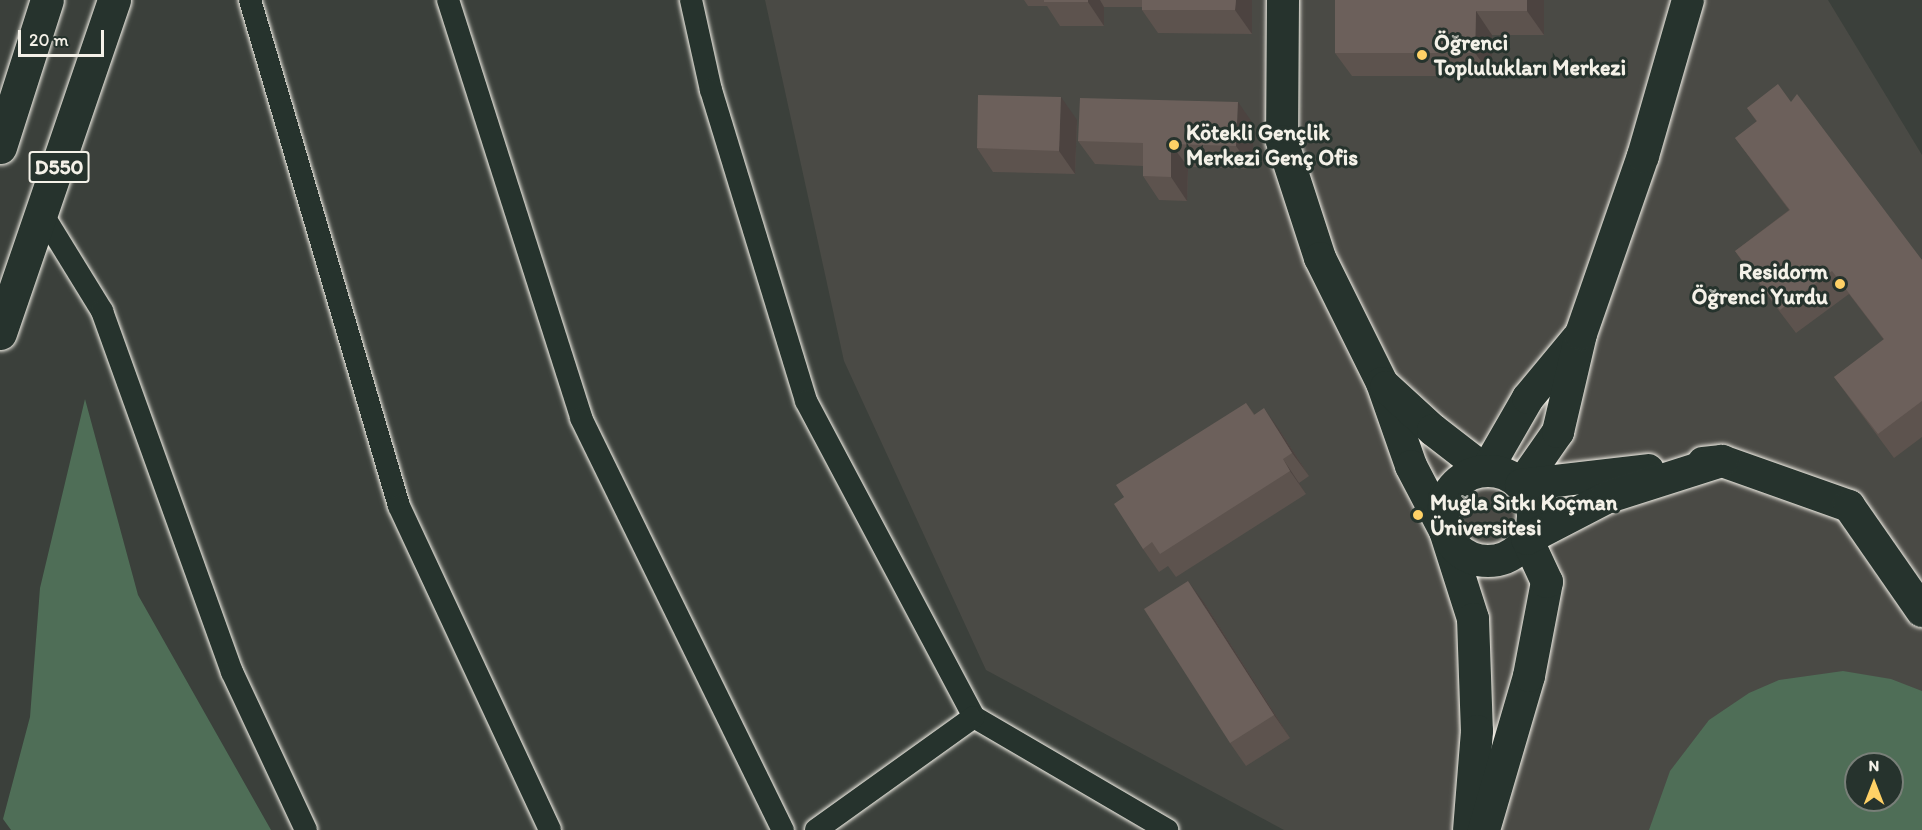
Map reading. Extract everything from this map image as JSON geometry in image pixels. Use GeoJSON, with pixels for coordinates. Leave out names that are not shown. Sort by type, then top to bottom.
{"type":"FeatureCollection","features":[{"type":"Feature","properties":{"kind":"highway","name":"D550"},"geometry":{"type":"LineString","coordinates":[[0,147],[48,0]]}},
{"type":"Feature","properties":{"kind":"highway","name":"D550"},"geometry":{"type":"LineString","coordinates":[[0,333],[43,215],[114,0]]}},
{"type":"Feature","properties":{"kind":"street"},"geometry":{"type":"LineString","coordinates":[[250,0],[399,506],[550,830]]}},
{"type":"Feature","properties":{"kind":"street"},"geometry":{"type":"LineString","coordinates":[[448,0],[581,418],[783,830]]}},
{"type":"Feature","properties":{"kind":"street"},"geometry":{"type":"LineString","coordinates":[[691,0],[711,90],[806,401],[974,717],[1167,830]]}},
{"type":"Feature","properties":{"kind":"street"},"geometry":{"type":"LineString","coordinates":[[1283,0],[1282,141],[1320,258],[1382,383],[1411,466],[1445,531],[1473,619],[1477,731],[1469,830]]}},
{"type":"Feature","properties":{"kind":"street"},"geometry":{"type":"LineString","coordinates":[[1521,484],[1558,432],[1581,334],[1643,156],[1688,0]]}},
{"type":"Feature","properties":{"kind":"street"},"geometry":{"type":"LineString","coordinates":[[43,215],[102,310],[232,672],[306,830]]}},
{"type":"Feature","properties":{"kind":"street"},"geometry":{"type":"LineString","coordinates":[[1581,334],[1528,398],[1486,471],[1465,477],[1453,487],[1443,515],[1445,531],[1463,553],[1491,561],[1512,554],[1527,539],[1606,498],[1722,461]]}},
{"type":"Feature","properties":{"kind":"street"},"geometry":{"type":"LineString","coordinates":[[1382,383],[1433,430],[1486,471],[1509,476],[1521,484],[1533,511],[1527,539],[1547,582],[1529,676],[1484,830]]}},
{"type":"Feature","properties":{"kind":"street"},"geometry":{"type":"LineString","coordinates":[[1521,484],[1722,461],[1849,506],[1922,611]]}},
{"type":"Feature","properties":{"kind":"street"},"geometry":{"type":"LineString","coordinates":[[816,830],[974,717]]}},
{"type":"Feature","properties":{"kind":"shaded area","name":"Muğla Sıtkı Koçman Üniversitesi"},"geometry":{"type":"Polygon","coordinates":[[[765,0],[1828,0],[1922,155],[1922,830],[1284,830],[986,670],[844,361],[765,0]]]}},
{"type":"Feature","properties":{"kind":"green space"},"geometry":{"type":"Polygon","coordinates":[[[85,399],[138,595],[271,830],[11,830],[3,819],[30,717],[40,588],[85,399]]]}},
{"type":"Feature","properties":{"kind":"green space"},"geometry":{"type":"Polygon","coordinates":[[[1843,671],[1891,679],[1922,691],[1922,830],[1649,830],[1670,771],[1709,720],[1749,693],[1779,680],[1843,671]]]}},
{"type":"Feature","properties":{"kind":"building"},"geometry":{"type":"Polygon","coordinates":[[[1044,0],[1088,0],[1088,2],[1044,2],[1044,0]]]}},
{"type":"Feature","properties":{"kind":"building"},"geometry":{"type":"Polygon","coordinates":[[[1142,0],[1236,0],[1235,10],[1142,10],[1142,0]]]}},
{"type":"Feature","properties":{"kind":"building"},"geometry":{"type":"Polygon","coordinates":[[[1335,0],[1527,0],[1527,11],[1476,11],[1475,53],[1335,53],[1335,0]]]}},
{"type":"Feature","properties":{"kind":"building","name":"Residorm Öğrenci Yurdu"},"geometry":{"type":"Polygon","coordinates":[[[1778,84],[1791,102],[1797,94],[1922,260],[1922,401],[1878,434],[1834,377],[1884,339],[1832,271],[1780,310],[1735,251],[1790,210],[1735,138],[1757,121],[1747,108],[1778,84]]]}},
{"type":"Feature","properties":{"kind":"building"},"geometry":{"type":"Polygon","coordinates":[[[978,95],[1061,97],[1059,151],[977,148],[978,95]]]}},
{"type":"Feature","properties":{"kind":"building"},"geometry":{"type":"Polygon","coordinates":[[[1080,98],[1238,102],[1236,146],[1171,144],[1171,177],[1143,176],[1143,143],[1078,141],[1080,98]]]}},
{"type":"Feature","properties":{"kind":"building"},"geometry":{"type":"Polygon","coordinates":[[[1246,403],[1254,415],[1264,408],[1292,453],[1283,459],[1290,471],[1160,554],[1152,542],[1143,549],[1114,504],[1124,497],[1116,485],[1246,403]]]}},
{"type":"Feature","properties":{"kind":"building"},"geometry":{"type":"Polygon","coordinates":[[[1188,581],[1274,715],[1230,743],[1144,609],[1188,581]]]}},
{"type":"Feature","properties":{"kind":"place","name":"Öğrenci Toplulukları Merkezi"},"geometry":{"type":"Point","coordinates":[1422,55]}},
{"type":"Feature","properties":{"kind":"place","name":"Kötekli Gençlik Merkezi Genç Ofis"},"geometry":{"type":"Point","coordinates":[1174,145]}},
{"type":"Feature","properties":{"kind":"place","name":"Residorm Öğrenci Yurdu"},"geometry":{"type":"Point","coordinates":[1840,284]}},
{"type":"Feature","properties":{"kind":"place","name":"Muğla Sıtkı Koçman Üniversitesi"},"geometry":{"type":"Point","coordinates":[1418,515]}}]}
